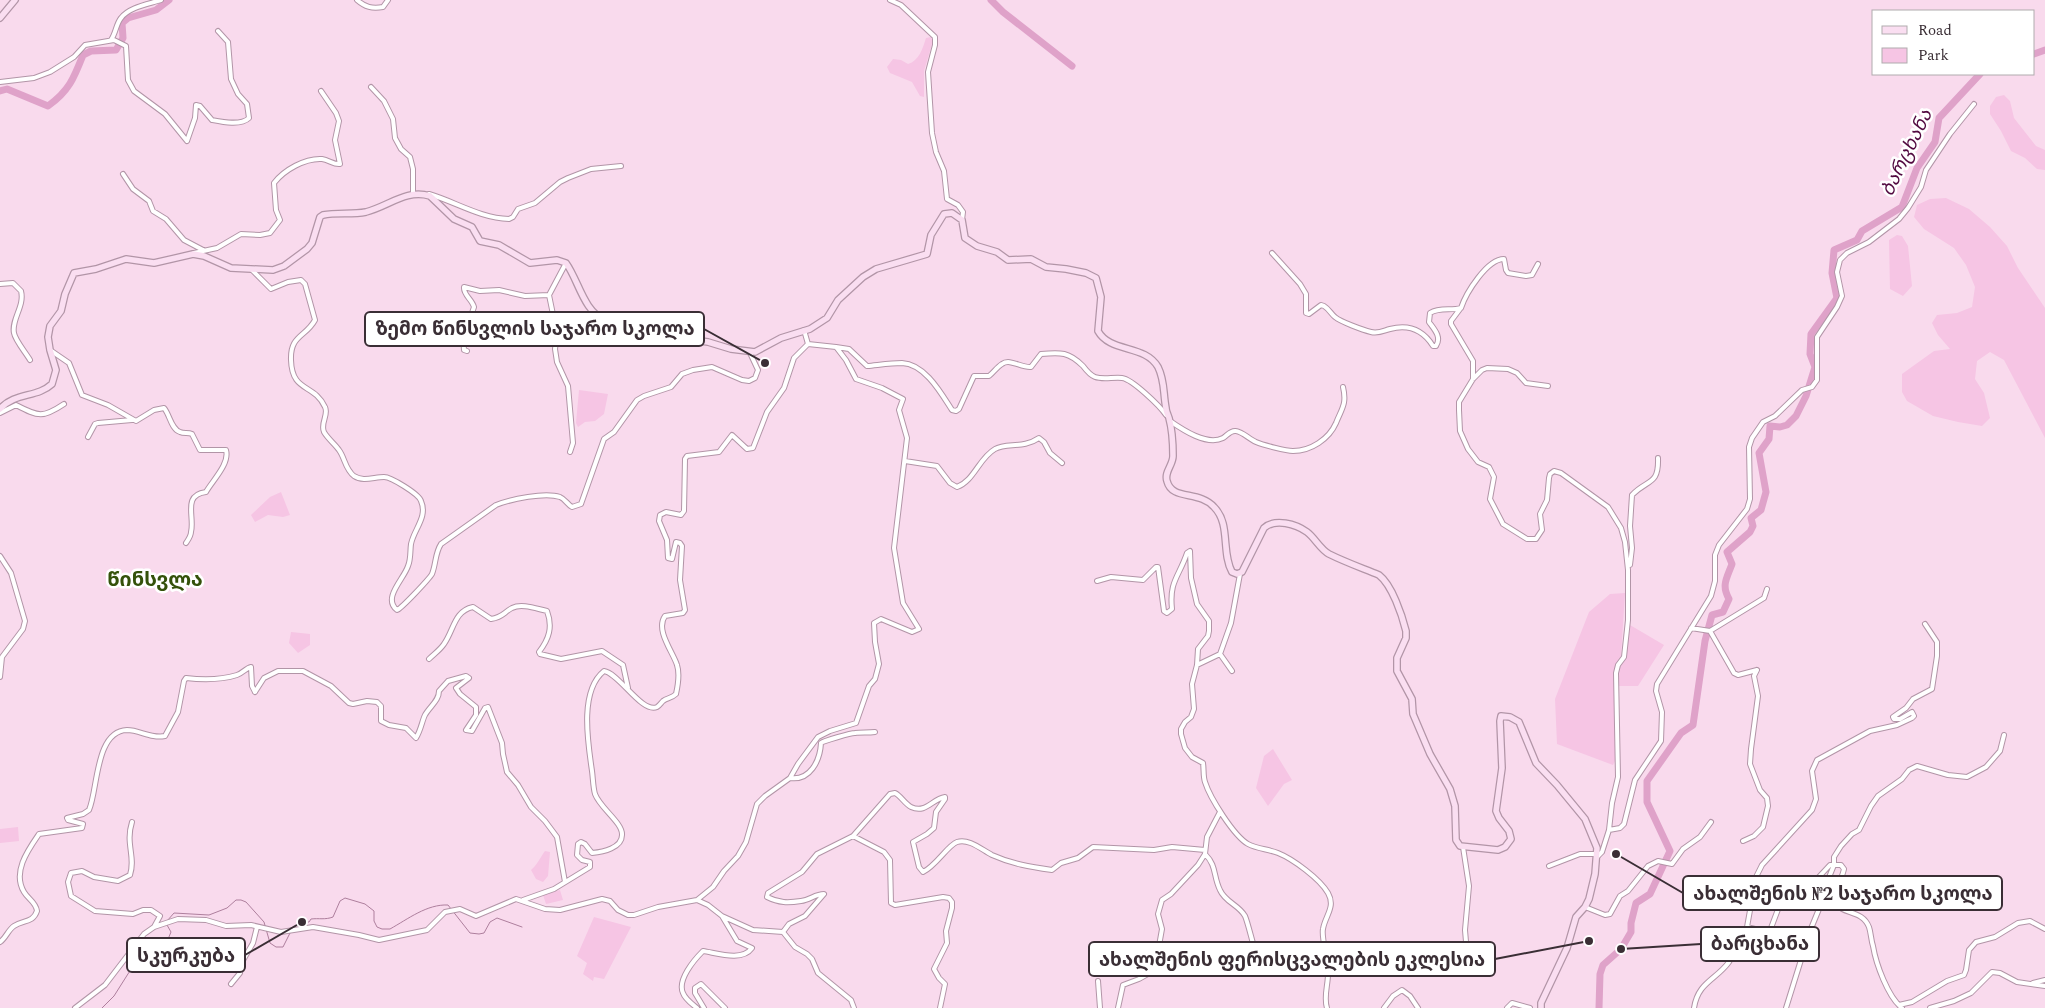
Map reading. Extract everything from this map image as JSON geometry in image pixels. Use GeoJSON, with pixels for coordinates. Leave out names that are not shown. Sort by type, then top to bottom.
{"type":"FeatureCollection","features":[{"type":"Feature","properties":{"kind":"street"},"geometry":{"type":"LineString","coordinates":[[0,18],[15,0]]}},
{"type":"Feature","properties":{"kind":"street"},"geometry":{"type":"LineString","coordinates":[[113,40],[120,19],[129,11],[161,0]]}},
{"type":"Feature","properties":{"kind":"street"},"geometry":{"type":"LineString","coordinates":[[357,0],[364,6],[375,9],[383,8],[388,0]]}},
{"type":"Feature","properties":{"kind":"street"},"geometry":{"type":"LineString","coordinates":[[890,0],[902,5],[935,37],[935,45],[928,72],[932,134],[936,152],[944,171],[947,199],[958,205],[963,212],[962,220],[966,238],[977,246],[997,252],[1008,260],[1031,259],[1046,267],[1080,271],[1096,278],[1101,297],[1098,331],[1116,345],[1141,353],[1152,359],[1163,381],[1166,408],[1170,420],[1173,456],[1172,464],[1166,476],[1167,483],[1178,494],[1201,497],[1216,508],[1225,535],[1229,566],[1232,572],[1240,574]]}},
{"type":"Feature","properties":{"kind":"street"},"geometry":{"type":"LineString","coordinates":[[0,82],[34,78],[50,72],[74,57],[85,45],[113,40],[126,46],[128,80],[134,91],[165,114],[187,141],[195,118],[196,105],[200,106],[212,120],[239,122],[249,118],[247,104],[238,94],[231,79],[228,42],[218,31]]}},
{"type":"Feature","properties":{"kind":"street"},"geometry":{"type":"LineString","coordinates":[[371,87],[384,101],[393,119],[395,138],[401,149],[410,157],[413,170],[413,194]]}},
{"type":"Feature","properties":{"kind":"street"},"geometry":{"type":"LineString","coordinates":[[0,409],[7,401],[45,389],[52,384],[56,370],[48,337],[50,326],[61,311],[65,294],[74,272],[96,269],[126,259],[154,263],[225,245],[241,234],[260,235],[270,233],[280,220],[276,210],[274,183],[280,175],[288,170],[320,159],[336,165],[340,164],[335,140],[339,121],[336,113],[321,91]]}},
{"type":"Feature","properties":{"kind":"street"},"geometry":{"type":"LineString","coordinates":[[1609,830],[1620,828],[1624,824],[1635,780],[1661,740],[1662,712],[1656,692],[1657,684],[1711,596],[1714,581],[1715,555],[1719,545],[1747,509],[1750,499],[1749,447],[1752,438],[1763,422],[1775,416],[1802,390],[1812,387],[1817,380],[1817,337],[1842,296],[1838,272],[1840,260],[1848,253],[1869,242],[1899,219],[1921,187],[1926,170],[1950,134],[1974,104]]}},
{"type":"Feature","properties":{"kind":"street"},"geometry":{"type":"LineString","coordinates":[[192,254],[204,256],[231,268],[272,270],[284,266],[307,249],[312,243],[320,216],[323,215],[365,212],[387,206],[399,198],[413,194],[428,193],[479,215],[509,219],[513,217],[518,209],[535,204],[560,182],[568,178],[591,169],[621,166]]}},
{"type":"Feature","properties":{"kind":"street"},"geometry":{"type":"LineString","coordinates":[[123,174],[133,189],[149,201],[156,213],[166,219],[184,240],[204,250]]}},
{"type":"Feature","properties":{"kind":"street"},"geometry":{"type":"LineString","coordinates":[[424,194],[436,200],[454,219],[472,227],[480,241],[499,245],[530,263],[556,260],[566,263],[584,299],[600,319],[661,325],[671,330],[679,338],[708,342],[731,350],[750,352],[755,352],[781,338],[810,329],[827,318],[838,300],[863,277],[886,265],[927,254],[931,234],[944,214],[952,213],[962,220]]}},
{"type":"Feature","properties":{"kind":"street"},"geometry":{"type":"LineString","coordinates":[[1272,253],[1292,273],[1303,289],[1306,294],[1306,313],[1309,314],[1321,305],[1335,317],[1371,332],[1379,333],[1403,328],[1416,330],[1423,334],[1433,346],[1436,346],[1439,340],[1429,322],[1430,313],[1435,310],[1461,308]]}},
{"type":"Feature","properties":{"kind":"street"},"geometry":{"type":"LineString","coordinates":[[1473,379],[1473,361],[1451,324],[1454,315],[1461,308],[1466,294],[1483,273],[1501,259],[1506,262],[1508,274],[1519,276],[1532,275],[1538,264]]}},
{"type":"Feature","properties":{"kind":"street"},"geometry":{"type":"LineString","coordinates":[[566,263],[548,295],[557,334],[555,348],[557,362],[568,386],[573,443],[570,452]]}},
{"type":"Feature","properties":{"kind":"street"},"geometry":{"type":"LineString","coordinates":[[250,268],[271,289],[295,280],[301,280],[305,284],[315,320],[298,337],[292,347],[293,378],[303,387],[313,392],[323,404],[327,411],[323,424],[324,432],[339,450],[349,471],[356,477],[365,479],[386,477],[415,493],[421,499],[422,519],[411,541],[408,566],[394,590],[392,601],[397,610],[402,608],[417,590],[425,584],[432,573],[437,550],[441,544],[496,505],[506,501],[550,494],[563,498],[572,507],[581,504],[604,439],[614,432],[637,400],[671,387],[682,374],[693,370],[712,367],[749,381],[755,378],[758,370],[750,352]]}},
{"type":"Feature","properties":{"kind":"street"},"geometry":{"type":"LineString","coordinates":[[0,284],[13,283],[21,291],[21,303],[13,331],[30,360]]}},
{"type":"Feature","properties":{"kind":"street"},"geometry":{"type":"LineString","coordinates":[[467,351],[464,350],[463,336],[474,307],[473,302],[464,292],[464,287],[480,291],[498,290],[525,296],[548,295]]}},
{"type":"Feature","properties":{"kind":"street"},"geometry":{"type":"LineString","coordinates":[[804,330],[808,344]]}},
{"type":"Feature","properties":{"kind":"street"},"geometry":{"type":"LineString","coordinates":[[808,344],[849,349],[867,366],[904,363],[916,367],[935,385],[952,410],[956,411],[960,409],[974,376],[989,376],[1007,362],[1014,363],[1023,368],[1031,367],[1041,354],[1064,353],[1073,356],[1094,377],[1123,378],[1133,383],[1162,409],[1170,420],[1189,432],[1210,441],[1222,438],[1232,431],[1236,431],[1258,443],[1293,451],[1320,443],[1332,432],[1343,410],[1345,395],[1343,387]]}},
{"type":"Feature","properties":{"kind":"street"},"geometry":{"type":"LineString","coordinates":[[75,1008],[105,985],[144,934],[154,927],[178,919],[206,920],[226,926],[251,925],[268,930],[289,932],[314,927],[382,940],[427,930],[441,915],[449,911],[460,910],[476,916],[511,900],[523,900],[554,889],[590,867],[590,862],[582,860],[577,855],[580,842],[592,853],[616,846],[621,841],[620,825],[604,809],[595,793],[588,748],[587,716],[590,696],[604,670],[611,674],[636,699],[654,708],[664,700],[674,696],[677,689],[677,666],[662,625],[665,616],[683,613],[685,610],[680,580],[682,546],[676,542],[674,556],[668,558],[666,537],[659,521],[662,513],[681,516],[684,511],[685,459],[687,456],[718,452],[732,435],[747,449],[753,448],[767,412],[784,388],[794,358],[808,344]]}},
{"type":"Feature","properties":{"kind":"street"},"geometry":{"type":"LineString","coordinates":[[523,900],[545,909],[560,910],[602,899],[610,901],[618,910],[628,915],[634,915],[658,907],[697,900],[713,887],[738,856],[746,842],[757,804],[790,778],[818,737],[856,722],[869,686],[875,679],[879,664],[874,623],[881,619],[912,632],[919,629],[903,603],[894,548],[900,481],[905,461],[907,438],[899,410],[903,399],[882,388],[856,379],[846,360],[836,347]]}},
{"type":"Feature","properties":{"kind":"street"},"geometry":{"type":"LineString","coordinates":[[50,350],[69,363],[81,394],[115,409],[132,420]]}},
{"type":"Feature","properties":{"kind":"street"},"geometry":{"type":"LineString","coordinates":[[1548,386],[1526,383],[1517,373],[1492,367],[1482,370],[1473,379],[1459,402],[1460,431],[1468,449],[1478,462],[1489,467],[1494,477],[1490,499],[1503,524],[1527,539],[1536,539],[1542,530],[1540,514],[1547,500],[1550,474],[1554,471],[1560,473],[1608,507],[1621,528],[1627,550],[1626,640],[1624,657],[1618,665],[1615,684],[1618,777],[1612,803],[1609,830],[1602,852],[1597,856],[1580,854],[1549,866]]}},
{"type":"Feature","properties":{"kind":"street"},"geometry":{"type":"LineString","coordinates":[[0,413],[16,406],[43,416],[64,404]]}},
{"type":"Feature","properties":{"kind":"street"},"geometry":{"type":"LineString","coordinates":[[88,437],[95,424],[140,420],[154,410],[164,408],[175,429],[178,432],[192,434],[200,450],[223,449],[227,453],[220,471],[206,492],[198,493],[194,498],[191,505],[191,535],[186,543]]}},
{"type":"Feature","properties":{"kind":"street"},"geometry":{"type":"LineString","coordinates":[[905,461],[936,466],[950,483],[957,487],[964,485],[985,455],[997,447],[1025,445],[1040,438],[1050,453],[1062,463]]}},
{"type":"Feature","properties":{"kind":"street"},"geometry":{"type":"LineString","coordinates":[[1628,570],[1632,548],[1630,526],[1632,494],[1653,481],[1657,476],[1658,458]]}},
{"type":"Feature","properties":{"kind":"street"},"geometry":{"type":"LineString","coordinates":[[1197,665],[1220,654],[1231,623],[1240,574],[1264,528],[1269,524],[1280,523],[1296,526],[1308,533],[1326,552],[1379,575],[1385,580],[1390,587],[1406,631],[1406,638],[1398,653],[1397,671],[1412,699],[1413,714],[1430,754],[1450,788],[1455,806],[1456,840],[1463,847],[1469,886],[1465,930],[1468,965]]}},
{"type":"Feature","properties":{"kind":"street"},"geometry":{"type":"LineString","coordinates":[[1097,581],[1112,577],[1143,580],[1158,567],[1162,604],[1164,612],[1167,613],[1172,610],[1172,593],[1175,577],[1190,551],[1191,578],[1197,604],[1208,621],[1209,631],[1208,636],[1198,649],[1197,665],[1192,684],[1194,709],[1191,717],[1181,729],[1185,748],[1192,757],[1203,763],[1205,783],[1220,812],[1242,840],[1279,853],[1303,868],[1328,892],[1331,907],[1322,934],[1325,941],[1328,970],[1326,1001],[1328,1008]]}},
{"type":"Feature","properties":{"kind":"street"},"geometry":{"type":"LineString","coordinates":[[0,556],[10,573],[25,621],[23,628],[2,658],[0,677]]}},
{"type":"Feature","properties":{"kind":"street"},"geometry":{"type":"LineString","coordinates":[[1691,628],[1710,631],[1764,598],[1767,589]]}},
{"type":"Feature","properties":{"kind":"street"},"geometry":{"type":"LineString","coordinates":[[429,659],[444,644],[457,618],[465,608],[473,607],[491,619],[502,618],[512,608],[533,607],[547,612],[552,622],[547,640],[539,652],[540,654],[561,659],[602,651],[623,665],[628,690]]}},
{"type":"Feature","properties":{"kind":"street"},"geometry":{"type":"LineString","coordinates":[[1694,1008],[1700,991],[1728,964],[1747,927],[1756,877],[1762,865],[1812,810],[1815,803],[1812,771],[1818,760],[1870,731],[1897,725],[1912,718],[1914,714],[1912,712],[1900,719],[1894,719],[1893,717],[1906,708],[1913,699],[1932,689],[1937,642],[1925,624]]}},
{"type":"Feature","properties":{"kind":"street"},"geometry":{"type":"LineString","coordinates":[[1710,631],[1734,673],[1738,675],[1757,670],[1754,676],[1758,696],[1750,764],[1760,790],[1767,798],[1768,806],[1763,827],[1754,836],[1743,841]]}},
{"type":"Feature","properties":{"kind":"street"},"geometry":{"type":"LineString","coordinates":[[1220,654],[1232,671]]}},
{"type":"Feature","properties":{"kind":"street"},"geometry":{"type":"LineString","coordinates":[[0,942],[12,928],[31,920],[37,910],[36,905],[22,888],[21,865],[39,834],[82,828],[83,824],[68,820],[67,818],[83,814],[89,810],[100,758],[107,742],[124,730],[154,737],[165,736],[178,712],[186,678],[217,679],[240,674],[249,667],[252,669],[252,686],[255,692],[264,678],[278,671],[303,671],[331,686],[349,703],[377,702],[381,706],[381,721],[389,725],[406,728],[416,738],[422,728],[424,716],[439,697],[439,691],[448,681],[466,676],[469,678],[456,688],[460,694],[476,707],[476,715],[466,730],[472,731],[485,708],[488,707],[502,743],[502,754],[506,772],[518,785],[531,807],[557,837],[564,882]]}},
{"type":"Feature","properties":{"kind":"street"},"geometry":{"type":"LineString","coordinates":[[1463,847],[1498,850],[1505,847],[1510,839],[1509,831],[1499,818],[1496,808],[1502,768],[1500,721],[1502,716],[1506,716],[1519,722],[1536,763],[1585,819],[1595,839],[1597,856],[1590,899],[1576,917],[1567,948],[1544,997],[1541,1008]]}},
{"type":"Feature","properties":{"kind":"street"},"geometry":{"type":"LineString","coordinates":[[790,778],[796,779],[810,772],[817,763],[820,743],[825,740],[840,738],[854,733],[875,732]]}},
{"type":"Feature","properties":{"kind":"street"},"geometry":{"type":"LineString","coordinates":[[1786,1008],[1810,931],[1819,909],[1821,897],[1834,865],[1834,857],[1841,846],[1858,830],[1874,801],[1902,779],[1909,770],[1917,766],[1948,775],[1967,777],[1986,767],[2000,751],[2004,735]]}},
{"type":"Feature","properties":{"kind":"street"},"geometry":{"type":"LineString","coordinates":[[783,932],[789,924],[805,916],[824,894],[818,894],[801,901],[779,903],[767,897],[768,894],[802,872],[818,854],[853,836],[890,794],[895,793],[908,805],[918,809],[926,808],[939,798],[945,797],[936,812],[934,828],[928,834],[913,842],[919,866],[923,872],[934,865],[955,842],[965,840],[1006,861],[1023,866],[1052,870],[1061,863],[1078,858],[1092,847],[1154,850],[1172,846],[1205,852],[1212,862],[1219,889],[1223,896],[1245,916],[1255,950]]}},
{"type":"Feature","properties":{"kind":"street"},"geometry":{"type":"LineString","coordinates":[[1118,1008],[1123,985],[1148,974],[1157,957],[1162,929],[1158,914],[1162,900],[1176,889],[1205,852],[1207,837],[1220,812]]}},
{"type":"Feature","properties":{"kind":"street"},"geometry":{"type":"LineString","coordinates":[[132,822],[129,832],[129,852],[132,861],[130,875],[118,881],[94,877],[82,871],[71,873],[68,882],[71,896],[95,911],[133,914],[143,910],[151,910],[160,916],[154,927]]}},
{"type":"Feature","properties":{"kind":"street"},"geometry":{"type":"LineString","coordinates":[[1585,907],[1605,915],[1610,914],[1620,896],[1628,891],[1648,866],[1658,861],[1672,864],[1683,848],[1700,837],[1711,822]]}},
{"type":"Feature","properties":{"kind":"street"},"geometry":{"type":"LineString","coordinates":[[853,836],[884,852],[890,860],[891,903],[895,905],[943,897],[949,898],[952,902],[946,931],[947,943],[934,969],[939,978],[946,984],[940,1008]]}},
{"type":"Feature","properties":{"kind":"street"},"geometry":{"type":"LineString","coordinates":[[1747,927],[1767,932],[1771,928],[1780,904],[1801,887],[1816,880],[1830,865],[1841,865],[1844,869],[1838,890],[1837,903],[1839,907],[1847,912],[1862,917],[1869,926],[1885,985],[1901,1007],[1940,984],[1964,975],[1969,950],[1976,942],[1995,937],[2018,923],[2030,921],[2045,929]]}},
{"type":"Feature","properties":{"kind":"street"},"geometry":{"type":"LineString","coordinates":[[697,900],[708,905],[722,916],[753,930],[783,932],[795,947],[808,954],[818,973],[851,1000],[854,1008]]}},
{"type":"Feature","properties":{"kind":"street"},"geometry":{"type":"LineString","coordinates":[[697,1008],[684,995],[682,990],[688,967],[693,960],[703,951],[728,956],[752,949],[736,939],[722,916]]}},
{"type":"Feature","properties":{"kind":"street"},"geometry":{"type":"LineString","coordinates":[[231,984],[240,973],[245,954],[253,943],[258,928]]}},
{"type":"Feature","properties":{"kind":"street"},"geometry":{"type":"LineString","coordinates":[[1930,1008],[1954,1001],[1971,992],[1992,972],[2000,973],[2017,982],[2045,986]]}},
{"type":"Feature","properties":{"kind":"street"},"geometry":{"type":"LineString","coordinates":[[2031,984],[2045,980]]}},
{"type":"Feature","properties":{"kind":"street"},"geometry":{"type":"LineString","coordinates":[[1098,981],[1100,1008]]}},
{"type":"Feature","properties":{"kind":"street"},"geometry":{"type":"LineString","coordinates":[[704,1008],[695,994],[695,988],[701,984],[725,1008]]}},
{"type":"Feature","properties":{"kind":"street"},"geometry":{"type":"LineString","coordinates":[[1384,1008],[1402,990],[1410,996],[1418,1008]]}},
{"type":"Feature","properties":{"kind":"street"},"geometry":{"type":"LineString","coordinates":[[1507,1008],[1512,1003],[1530,1008]]}},
{"type":"Feature","properties":{"kind":"green space"},"geometry":{"type":"Polygon","coordinates":[[[931,37],[933,41],[924,71],[924,97],[920,96],[912,82],[890,73],[887,67],[893,59],[901,60],[908,64],[915,60],[920,54],[926,38],[931,37]]]}},
{"type":"Feature","properties":{"kind":"green space"},"geometry":{"type":"Polygon","coordinates":[[[2004,95],[2010,101],[2014,118],[2036,146],[2045,150],[2045,170],[2037,169],[2025,158],[2011,151],[1990,114],[1990,106],[1996,97],[2004,95]]]}},
{"type":"Feature","properties":{"kind":"green space"},"geometry":{"type":"Polygon","coordinates":[[[1946,198],[1969,209],[1990,227],[2007,246],[2018,268],[2045,308],[2045,438],[2004,360],[1990,352],[1977,361],[1975,379],[1984,393],[1990,418],[1982,426],[1933,416],[1907,401],[1902,392],[1902,374],[1934,351],[1950,349],[1938,335],[1932,323],[1937,315],[1957,313],[1972,307],[1975,287],[1966,265],[1954,248],[1924,229],[1914,217],[1917,205],[1930,199],[1946,198]]]}},
{"type":"Feature","properties":{"kind":"green space"},"geometry":{"type":"Polygon","coordinates":[[[1897,235],[1902,236],[1908,246],[1912,286],[1903,296],[1890,289],[1889,240],[1897,235]]]}},
{"type":"Feature","properties":{"kind":"green space"},"geometry":{"type":"Polygon","coordinates":[[[579,390],[608,394],[604,414],[595,421],[585,422],[578,427],[576,423],[579,390]]]}},
{"type":"Feature","properties":{"kind":"green space"},"geometry":{"type":"Polygon","coordinates":[[[281,492],[290,515],[283,517],[268,515],[255,522],[251,515],[270,497],[281,492]]]}},
{"type":"Feature","properties":{"kind":"green space"},"geometry":{"type":"Polygon","coordinates":[[[1625,593],[1621,656],[1615,665],[1617,757],[1613,765],[1557,744],[1555,699],[1589,612],[1610,594],[1625,593]]]}},
{"type":"Feature","properties":{"kind":"green space"},"geometry":{"type":"Polygon","coordinates":[[[1630,625],[1664,645],[1638,686],[1618,686],[1618,671],[1625,658],[1630,625]]]}},
{"type":"Feature","properties":{"kind":"green space"},"geometry":{"type":"Polygon","coordinates":[[[291,632],[310,634],[310,645],[298,653],[289,643],[291,632]]]}},
{"type":"Feature","properties":{"kind":"green space"},"geometry":{"type":"Polygon","coordinates":[[[1273,749],[1292,780],[1284,784],[1268,806],[1256,788],[1264,756],[1273,749]]]}},
{"type":"Feature","properties":{"kind":"green space"},"geometry":{"type":"Polygon","coordinates":[[[18,827],[19,841],[0,843],[0,829],[18,827]]]}},
{"type":"Feature","properties":{"kind":"green space"},"geometry":{"type":"Polygon","coordinates":[[[545,851],[550,852],[548,876],[543,882],[536,879],[531,870],[545,851]]]}},
{"type":"Feature","properties":{"kind":"green space"},"geometry":{"type":"Polygon","coordinates":[[[560,890],[563,900],[546,904],[543,895],[560,890]]]}},
{"type":"Feature","properties":{"kind":"green space"},"geometry":{"type":"Polygon","coordinates":[[[594,917],[631,927],[604,979],[594,977],[593,981],[583,974],[587,963],[577,956],[594,917]]]}},
{"type":"Feature","properties":{"kind":"waterway"},"geometry":{"type":"LineString","coordinates":[[0,91],[7,89],[48,106],[70,84],[83,55],[91,51],[116,50],[123,38],[122,23],[128,18],[156,10],[169,0]]}},
{"type":"Feature","properties":{"kind":"waterway"},"geometry":{"type":"LineString","coordinates":[[991,0],[1003,12],[1072,66]]}},
{"type":"Feature","properties":{"kind":"waterway","name":"ბარცხანა"},"geometry":{"type":"LineString","coordinates":[[2035,54],[2045,50]]}},
{"type":"Feature","properties":{"kind":"waterway","name":"ბარცხანა"},"geometry":{"type":"LineString","coordinates":[[1599,1008],[1600,974],[1603,965],[1621,949],[1631,932],[1631,923],[1636,903],[1650,894],[1670,851],[1647,802],[1647,781],[1681,733],[1693,725],[1705,641],[1712,615],[1723,612],[1729,599],[1725,585],[1732,564],[1727,552],[1750,532],[1753,526],[1751,518],[1761,510],[1766,492],[1759,453],[1769,439],[1770,426],[1780,427],[1787,425],[1796,416],[1806,396],[1815,367],[1810,354],[1811,334],[1837,298],[1832,273],[1834,250],[1857,240],[1862,231],[1902,207],[1917,168],[1935,142],[1939,118],[1979,75]]}},
{"type":"Feature","properties":{"kind":"waterway"},"geometry":{"type":"LineString","coordinates":[[293,928],[302,922],[309,922],[311,919],[333,917],[340,901],[345,898],[365,904],[374,911],[374,921],[377,927],[382,929],[390,929],[425,910],[440,905],[448,905],[470,933],[484,933],[490,922],[497,918],[522,927]]}},
{"type":"Feature","properties":{"kind":"waterway"},"geometry":{"type":"LineString","coordinates":[[167,921],[174,913],[209,915],[227,908],[236,900],[241,900],[246,902],[264,922],[270,943],[276,947],[283,947],[291,931]]}},
{"type":"Feature","properties":{"kind":"waterway"},"geometry":{"type":"LineString","coordinates":[[102,1008],[114,996],[145,947],[155,950],[166,944],[171,932],[167,925]]}},
{"type":"Feature","properties":{"kind":"place","name":"ზემო წინსვლის საჯარო სკოლა"},"geometry":{"type":"Point","coordinates":[765,363]}},
{"type":"Feature","properties":{"kind":"place","name":"ახალშენის №2 საჯარო სკოლა"},"geometry":{"type":"Point","coordinates":[1616,854]}},
{"type":"Feature","properties":{"kind":"place","name":"სკურკუბა"},"geometry":{"type":"Point","coordinates":[302,922]}},
{"type":"Feature","properties":{"kind":"place","name":"ახალშენის ფერისცვალების ეკლესია"},"geometry":{"type":"Point","coordinates":[1589,941]}},
{"type":"Feature","properties":{"kind":"place","name":"ბარცხანა"},"geometry":{"type":"Point","coordinates":[1621,949]}},
{"type":"Feature","properties":{"kind":"district","name":"წინსვლა"},"geometry":{"type":"Point","coordinates":[155,580]}}]}
